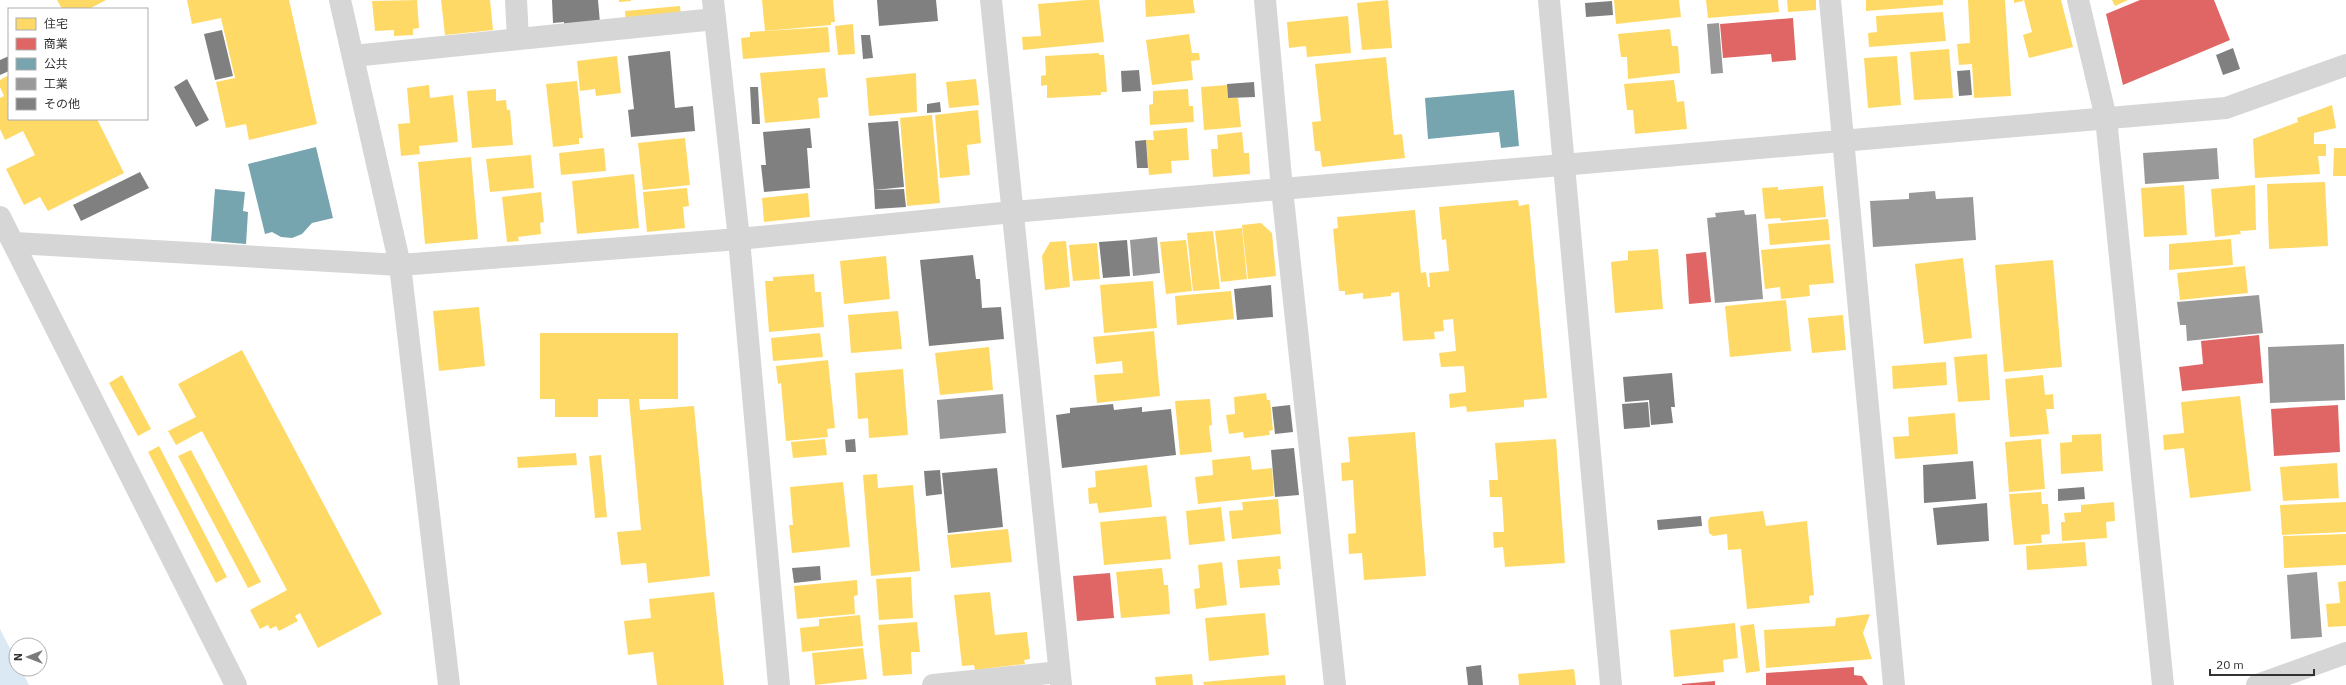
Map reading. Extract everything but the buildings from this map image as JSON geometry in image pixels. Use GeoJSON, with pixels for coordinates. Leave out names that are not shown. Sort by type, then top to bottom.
{"type":"FeatureCollection","features":[{"type":"Feature","properties":{"kind":"street"},"geometry":{"type":"LineString","coordinates":[[340,0],[400,265],[449,685]]}},
{"type":"Feature","properties":{"kind":"street"},"geometry":{"type":"LineString","coordinates":[[516,0],[518,39]]}},
{"type":"Feature","properties":{"kind":"street"},"geometry":{"type":"LineString","coordinates":[[934,685],[1060,678],[991,0]]}},
{"type":"Feature","properties":{"kind":"street"},"geometry":{"type":"LineString","coordinates":[[1265,0],[1282,189],[1335,685]]}},
{"type":"Feature","properties":{"kind":"street"},"geometry":{"type":"LineString","coordinates":[[1549,0],[1611,685]]}},
{"type":"Feature","properties":{"kind":"street"},"geometry":{"type":"LineString","coordinates":[[1830,0],[1894,685]]}},
{"type":"Feature","properties":{"kind":"street"},"geometry":{"type":"LineString","coordinates":[[2078,0],[2106,118],[2163,685]]}},
{"type":"Feature","properties":{"kind":"street"},"geometry":{"type":"LineString","coordinates":[[353,56],[518,39],[714,10],[739,239],[779,685]]}},
{"type":"Feature","properties":{"kind":"street"},"geometry":{"type":"LineString","coordinates":[[15,243],[400,265],[739,239],[1013,212],[2226,108],[2346,65]]}},
{"type":"Feature","properties":{"kind":"street"},"geometry":{"type":"LineString","coordinates":[[0,217],[15,243],[236,685]]}},
{"type":"Feature","properties":{"kind":"street"},"geometry":{"type":"LineString","coordinates":[[2257,685],[2346,653]]}},
{"type":"Feature","properties":{"kind":"shaded area"},"geometry":{"type":"Polygon","coordinates":[[[0,629],[8,644],[8,677],[25,677],[29,685],[0,685],[0,629]]]}}]}
